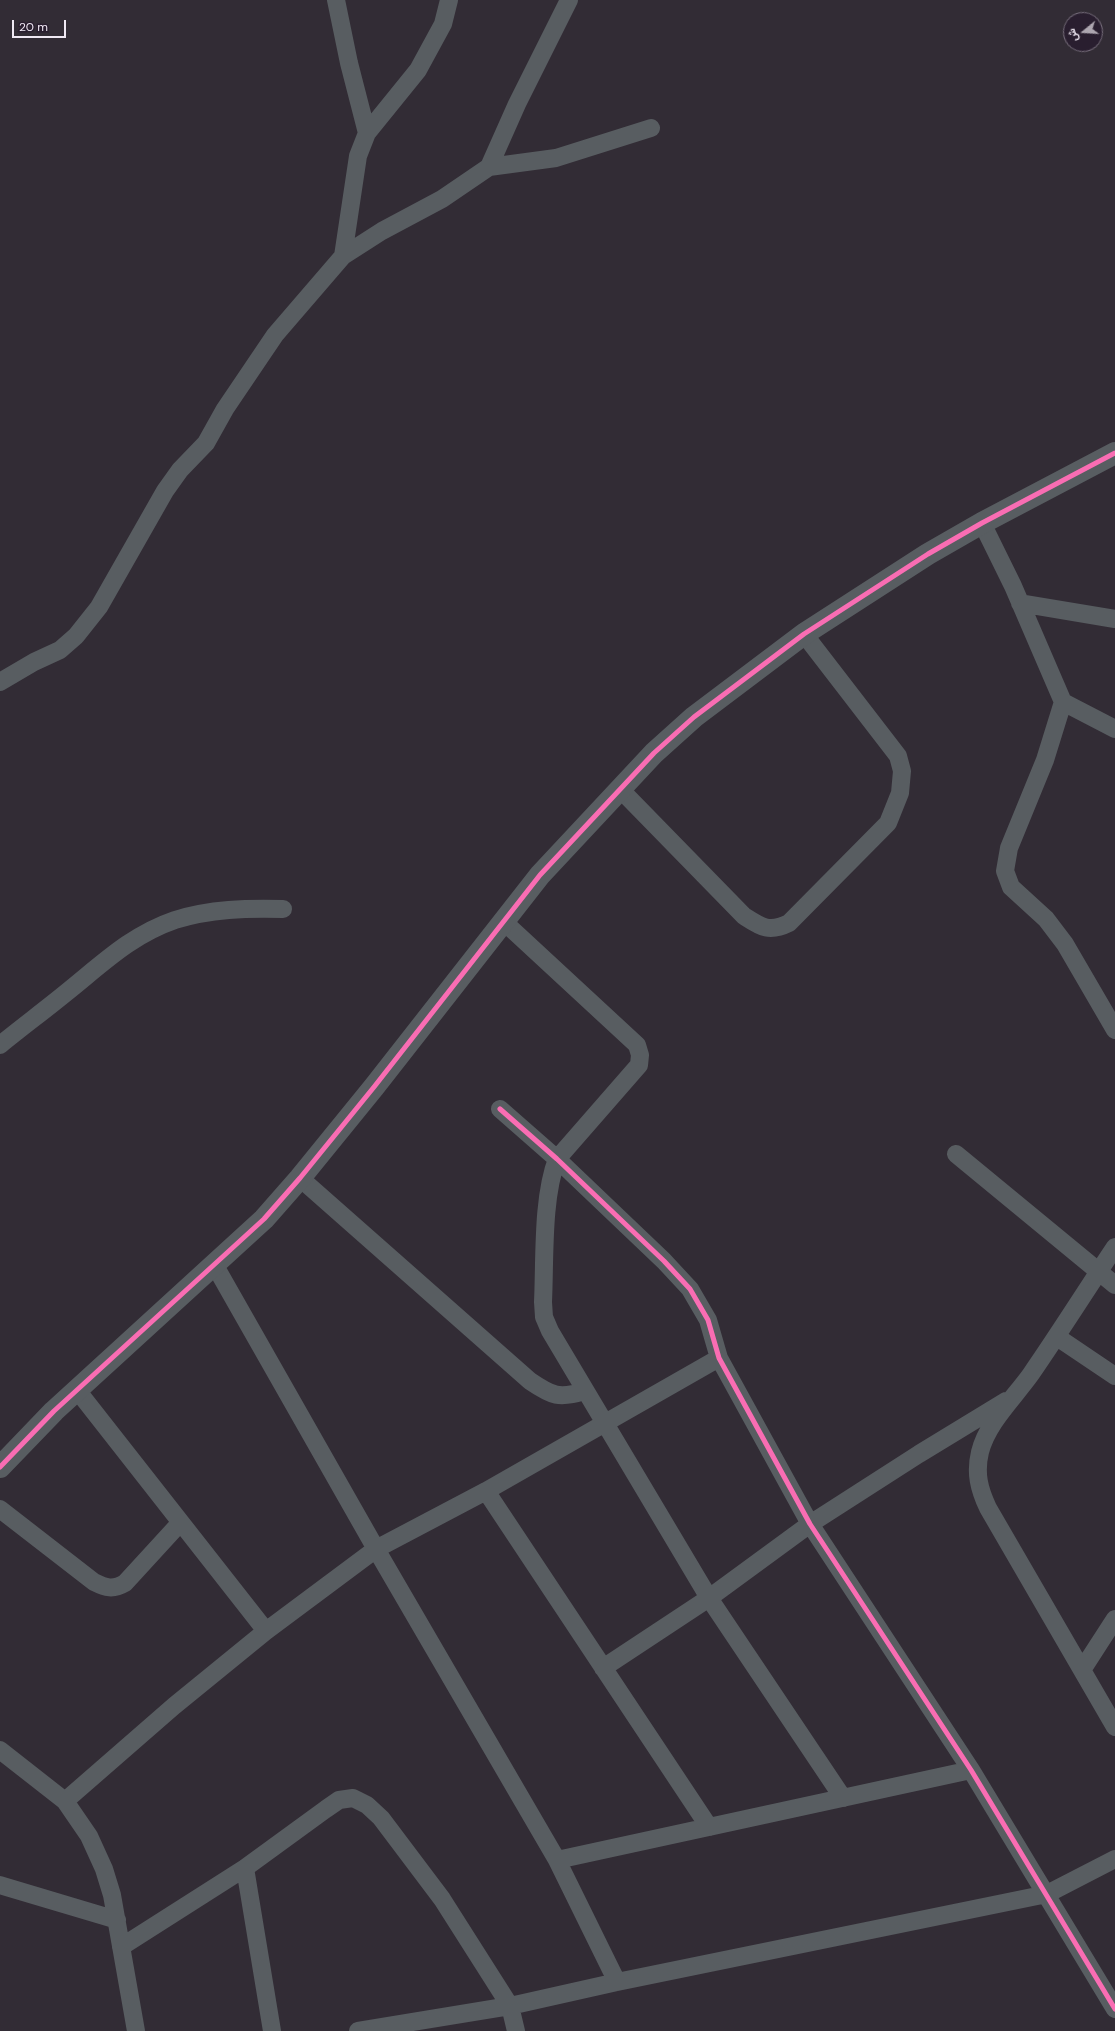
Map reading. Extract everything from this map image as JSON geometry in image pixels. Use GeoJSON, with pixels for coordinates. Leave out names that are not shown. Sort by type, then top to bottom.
{"type":"FeatureCollection","features":[{"type":"Feature","properties":{"kind":"street"},"geometry":{"type":"LineString","coordinates":[[336,0],[349,63],[367,133]]}},
{"type":"Feature","properties":{"kind":"street"},"geometry":{"type":"LineString","coordinates":[[343,256],[358,156],[367,133],[418,70],[443,24],[450,0]]}},
{"type":"Feature","properties":{"kind":"street"},"geometry":{"type":"LineString","coordinates":[[489,167],[517,104],[569,0]]}},
{"type":"Feature","properties":{"kind":"street"},"geometry":{"type":"LineString","coordinates":[[0,682],[34,662],[60,650],[76,636],[99,607],[165,490],[180,470],[206,443],[225,409],[275,335],[343,256],[382,231],[442,199],[489,167],[556,158],[651,128]]}},
{"type":"Feature","properties":{"kind":"street"},"geometry":{"type":"LineString","coordinates":[[0,1467],[23,1442],[77,1390],[264,1219],[300,1178],[379,1080],[540,875],[654,753],[694,717],[804,634],[928,554],[982,523],[1115,453]]}},
{"type":"Feature","properties":{"kind":"street"},"geometry":{"type":"LineString","coordinates":[[982,523],[1020,603],[1063,702],[1115,729]]}},
{"type":"Feature","properties":{"kind":"street"},"geometry":{"type":"LineString","coordinates":[[1020,603],[1115,620]]}},
{"type":"Feature","properties":{"kind":"street"},"geometry":{"type":"LineString","coordinates":[[620,789],[744,916],[760,926],[770,929],[789,923],[888,823],[900,793],[902,771],[898,756],[804,634]]}},
{"type":"Feature","properties":{"kind":"street"},"geometry":{"type":"LineString","coordinates":[[1063,702],[1045,760],[1009,848],[1006,871],[1011,886],[1016,894],[1046,920],[1065,944],[1115,1030]]}},
{"type":"Feature","properties":{"kind":"street"},"geometry":{"type":"LineString","coordinates":[[0,1045],[68,991],[101,962],[134,939],[175,920],[213,911],[251,908],[283,909]]}},
{"type":"Feature","properties":{"kind":"street"},"geometry":{"type":"LineString","coordinates":[[503,921],[637,1045],[640,1055],[639,1065],[557,1159],[552,1173],[548,1197],[543,1302],[544,1317],[550,1331],[604,1424],[709,1598],[843,1798]]}},
{"type":"Feature","properties":{"kind":"street"},"geometry":{"type":"LineString","coordinates":[[500,1109],[557,1159],[664,1261],[690,1289],[708,1320],[719,1358],[810,1524],[971,1770],[1115,2009]]}},
{"type":"Feature","properties":{"kind":"street"},"geometry":{"type":"LineString","coordinates":[[956,1154],[1115,1285]]}},
{"type":"Feature","properties":{"kind":"street"},"geometry":{"type":"LineString","coordinates":[[300,1178],[530,1382],[555,1396],[568,1396],[585,1391]]}},
{"type":"Feature","properties":{"kind":"street"},"geometry":{"type":"LineString","coordinates":[[1115,1247],[1057,1337],[994,1423],[980,1450],[977,1470],[979,1488],[988,1508],[1115,1727]]}},
{"type":"Feature","properties":{"kind":"street"},"geometry":{"type":"LineString","coordinates":[[214,1264],[376,1549],[557,1860],[617,1982]]}},
{"type":"Feature","properties":{"kind":"street"},"geometry":{"type":"LineString","coordinates":[[1057,1337],[1115,1376]]}},
{"type":"Feature","properties":{"kind":"street"},"geometry":{"type":"LineString","coordinates":[[65,1801],[174,1706],[266,1631],[376,1549],[486,1491],[719,1358]]}},
{"type":"Feature","properties":{"kind":"street"},"geometry":{"type":"LineString","coordinates":[[77,1390],[266,1631]]}},
{"type":"Feature","properties":{"kind":"street"},"geometry":{"type":"LineString","coordinates":[[603,1668],[709,1598],[810,1524],[1016,1394]]}},
{"type":"Feature","properties":{"kind":"street"},"geometry":{"type":"LineString","coordinates":[[486,1491],[709,1827]]}},
{"type":"Feature","properties":{"kind":"street"},"geometry":{"type":"LineString","coordinates":[[0,1509],[94,1582],[105,1588],[116,1588],[125,1583],[180,1523]]}},
{"type":"Feature","properties":{"kind":"street"},"geometry":{"type":"LineString","coordinates":[[1082,1670],[1115,1619]]}},
{"type":"Feature","properties":{"kind":"street"},"geometry":{"type":"LineString","coordinates":[[0,1750],[65,1801],[89,1836],[104,1869],[112,1895],[136,2031]]}},
{"type":"Feature","properties":{"kind":"street"},"geometry":{"type":"LineString","coordinates":[[557,1860],[971,1770]]}},
{"type":"Feature","properties":{"kind":"street"},"geometry":{"type":"LineString","coordinates":[[121,1947],[245,1868],[339,1800],[353,1798],[368,1805],[381,1818],[442,1899],[510,2006],[516,2031]]}},
{"type":"Feature","properties":{"kind":"street"},"geometry":{"type":"LineString","coordinates":[[358,2031],[399,2027],[510,2006],[617,1982],[1047,1894],[1115,1859]]}},
{"type":"Feature","properties":{"kind":"street"},"geometry":{"type":"LineString","coordinates":[[245,1868],[272,2031]]}},
{"type":"Feature","properties":{"kind":"street"},"geometry":{"type":"LineString","coordinates":[[0,1885],[117,1920]]}},
{"type":"Feature","properties":{"kind":"cycle path"},"geometry":{"type":"LineString","coordinates":[[0,1467],[54,1411],[264,1219],[300,1178],[374,1087],[540,875],[654,753],[694,717],[804,634],[928,554],[982,523],[1115,453]]}},
{"type":"Feature","properties":{"kind":"cycle path"},"geometry":{"type":"LineString","coordinates":[[500,1109],[557,1159],[664,1261],[690,1289],[708,1320],[719,1358],[810,1524],[971,1770],[1115,2009]]}}]}
